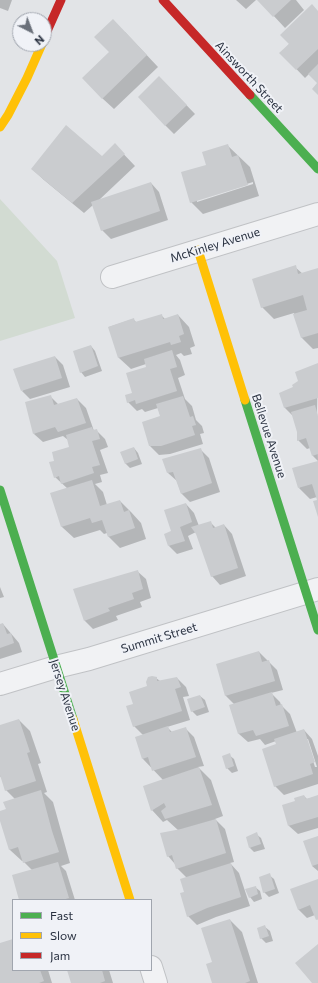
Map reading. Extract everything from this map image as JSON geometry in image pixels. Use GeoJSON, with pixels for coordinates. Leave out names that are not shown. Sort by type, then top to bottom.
{"type":"FeatureCollection","features":[{"type":"Feature","properties":{"kind":"street"},"geometry":{"type":"LineString","coordinates":[[52,19],[60,0]]}},
{"type":"Feature","properties":{"kind":"street","name":"Ainsworth Street"},"geometry":{"type":"LineString","coordinates":[[163,0],[318,169]]}},
{"type":"Feature","properties":{"kind":"street"},"geometry":{"type":"LineString","coordinates":[[0,127],[8,115],[27,78],[38,52]]}},
{"type":"Feature","properties":{"kind":"street","name":"McKinley Avenue"},"geometry":{"type":"LineString","coordinates":[[112,277],[318,214]]}},
{"type":"Feature","properties":{"kind":"street","name":"Bellevue Avenue"},"geometry":{"type":"LineString","coordinates":[[198,250],[312,591],[318,630]]}},
{"type":"Feature","properties":{"kind":"street","name":"Jersey Avenue"},"geometry":{"type":"LineString","coordinates":[[0,490],[130,899]]}},
{"type":"Feature","properties":{"kind":"street","name":"Summit Street"},"geometry":{"type":"LineString","coordinates":[[0,684],[56,667],[89,659],[312,591]]}},
{"type":"Feature","properties":{"kind":"street"},"geometry":{"type":"LineString","coordinates":[[152,970],[156,983]]}},
{"type":"Feature","properties":{"kind":"shaded area"},"geometry":{"type":"Polygon","coordinates":[[[0,199],[57,261],[75,318],[0,341],[0,199]]]}},
{"type":"Feature","properties":{"kind":"building"},"geometry":{"type":"Polygon","coordinates":[[[257,0],[291,0],[273,17],[257,0]]]}},
{"type":"Feature","properties":{"kind":"building"},"geometry":{"type":"Polygon","coordinates":[[[312,4],[318,11],[318,49],[296,70],[279,53],[289,44],[280,35],[312,4]]]}},
{"type":"Feature","properties":{"kind":"building"},"geometry":{"type":"Polygon","coordinates":[[[113,19],[147,55],[102,99],[82,78],[109,52],[94,37],[113,19]]]}},
{"type":"Feature","properties":{"kind":"building"},"geometry":{"type":"Polygon","coordinates":[[[318,64],[318,95],[312,89],[317,83],[308,74],[318,64]]]}},
{"type":"Feature","properties":{"kind":"building"},"geometry":{"type":"Polygon","coordinates":[[[159,76],[187,105],[165,126],[138,97],[159,76]]]}},
{"type":"Feature","properties":{"kind":"building"},"geometry":{"type":"Polygon","coordinates":[[[66,125],[102,156],[115,143],[125,154],[72,203],[31,169],[66,125]]]}},
{"type":"Feature","properties":{"kind":"building"},"geometry":{"type":"Polygon","coordinates":[[[228,144],[232,157],[238,155],[248,185],[190,203],[181,172],[206,165],[202,152],[228,144]]]}},
{"type":"Feature","properties":{"kind":"building"},"geometry":{"type":"Polygon","coordinates":[[[151,182],[160,211],[101,231],[91,202],[151,182]]]}},
{"type":"Feature","properties":{"kind":"building"},"geometry":{"type":"Polygon","coordinates":[[[296,265],[298,274],[318,268],[318,333],[301,338],[293,314],[307,310],[303,295],[261,308],[252,279],[296,265]]]}},
{"type":"Feature","properties":{"kind":"building"},"geometry":{"type":"Polygon","coordinates":[[[162,314],[163,319],[178,314],[184,334],[179,336],[181,342],[171,345],[170,342],[118,358],[108,327],[134,318],[135,322],[162,314]]]}},
{"type":"Feature","properties":{"kind":"building"},"geometry":{"type":"Polygon","coordinates":[[[91,345],[98,366],[80,373],[73,351],[91,345]]]}},
{"type":"Feature","properties":{"kind":"building"},"geometry":{"type":"Polygon","coordinates":[[[172,350],[177,367],[170,369],[177,391],[136,404],[135,400],[127,403],[125,395],[132,393],[126,373],[146,367],[144,359],[172,350]]]}},
{"type":"Feature","properties":{"kind":"building"},"geometry":{"type":"Polygon","coordinates":[[[55,356],[62,378],[21,391],[13,369],[55,356]]]}},
{"type":"Feature","properties":{"kind":"building"},"geometry":{"type":"Polygon","coordinates":[[[318,363],[318,398],[284,408],[279,393],[293,387],[292,385],[298,381],[295,372],[318,363]]]}},
{"type":"Feature","properties":{"kind":"building"},"geometry":{"type":"Polygon","coordinates":[[[51,395],[54,405],[77,398],[86,423],[58,432],[55,427],[33,434],[25,402],[51,395]]]}},
{"type":"Feature","properties":{"kind":"building"},"geometry":{"type":"Polygon","coordinates":[[[183,396],[190,417],[193,416],[196,425],[192,426],[195,435],[161,446],[149,446],[142,422],[160,416],[156,404],[183,396]]]}},
{"type":"Feature","properties":{"kind":"building"},"geometry":{"type":"Polygon","coordinates":[[[315,405],[318,416],[318,454],[312,456],[306,438],[297,441],[297,432],[291,412],[315,405]]]}},
{"type":"Feature","properties":{"kind":"building"},"geometry":{"type":"Polygon","coordinates":[[[92,427],[93,430],[97,429],[100,439],[92,441],[100,465],[92,467],[94,473],[61,484],[59,476],[54,478],[49,462],[54,461],[52,452],[69,447],[66,435],[92,427]]]}},
{"type":"Feature","properties":{"kind":"building"},"geometry":{"type":"Polygon","coordinates":[[[134,447],[138,459],[125,464],[120,452],[134,447]]]}},
{"type":"Feature","properties":{"kind":"building"},"geometry":{"type":"Polygon","coordinates":[[[201,448],[212,483],[181,494],[173,472],[167,473],[162,459],[201,448]]]}},
{"type":"Feature","properties":{"kind":"building"},"geometry":{"type":"Polygon","coordinates":[[[318,461],[318,517],[313,501],[317,500],[312,484],[298,488],[292,468],[318,461]]]}},
{"type":"Feature","properties":{"kind":"building"},"geometry":{"type":"Polygon","coordinates":[[[92,480],[100,506],[120,500],[124,512],[129,510],[135,528],[108,537],[102,520],[92,523],[90,518],[61,527],[50,493],[92,480]]]}},
{"type":"Feature","properties":{"kind":"building"},"geometry":{"type":"Polygon","coordinates":[[[186,503],[192,522],[180,527],[185,541],[168,546],[164,534],[171,531],[164,510],[186,503]]]}},
{"type":"Feature","properties":{"kind":"building"},"geometry":{"type":"Polygon","coordinates":[[[211,521],[213,528],[224,524],[238,568],[211,577],[196,534],[191,527],[211,521]]]}},
{"type":"Feature","properties":{"kind":"building"},"geometry":{"type":"Polygon","coordinates":[[[138,570],[143,589],[132,593],[134,599],[108,608],[110,611],[84,621],[73,589],[138,570]]]}},
{"type":"Feature","properties":{"kind":"building"},"geometry":{"type":"Polygon","coordinates":[[[3,623],[7,634],[11,633],[14,643],[0,648],[0,624],[3,623]]]}},
{"type":"Feature","properties":{"kind":"building"},"geometry":{"type":"Polygon","coordinates":[[[259,651],[262,662],[269,660],[275,681],[225,696],[216,664],[259,651]]]}},
{"type":"Feature","properties":{"kind":"building"},"geometry":{"type":"Polygon","coordinates":[[[148,677],[157,677],[157,681],[177,677],[181,687],[175,689],[182,711],[133,727],[126,706],[133,704],[129,692],[147,686],[146,682],[148,677]]]}},
{"type":"Feature","properties":{"kind":"building"},"geometry":{"type":"Polygon","coordinates":[[[272,692],[276,706],[282,704],[289,726],[256,736],[253,730],[238,734],[229,705],[272,692]]]}},
{"type":"Feature","properties":{"kind":"building"},"geometry":{"type":"Polygon","coordinates":[[[200,695],[205,707],[191,712],[187,699],[200,695]]]}},
{"type":"Feature","properties":{"kind":"building"},"geometry":{"type":"Polygon","coordinates":[[[19,719],[30,752],[27,753],[36,781],[5,791],[0,775],[0,725],[19,719]]]}},
{"type":"Feature","properties":{"kind":"building"},"geometry":{"type":"Polygon","coordinates":[[[168,726],[170,732],[186,727],[196,757],[152,771],[148,757],[142,759],[135,737],[168,726]]]}},
{"type":"Feature","properties":{"kind":"building"},"geometry":{"type":"Polygon","coordinates":[[[304,729],[315,762],[310,764],[313,774],[274,787],[262,749],[276,744],[274,739],[304,729]]]}},
{"type":"Feature","properties":{"kind":"building"},"geometry":{"type":"Polygon","coordinates":[[[230,753],[234,766],[226,769],[222,756],[230,753]]]}},
{"type":"Feature","properties":{"kind":"building"},"geometry":{"type":"Polygon","coordinates":[[[199,767],[212,805],[165,819],[161,811],[166,807],[164,803],[151,811],[143,786],[199,767]]]}},
{"type":"Feature","properties":{"kind":"building"},"geometry":{"type":"Polygon","coordinates":[[[41,790],[59,852],[23,863],[18,847],[9,850],[0,821],[0,811],[6,809],[3,802],[41,790]]]}},
{"type":"Feature","properties":{"kind":"building"},"geometry":{"type":"Polygon","coordinates":[[[304,795],[306,799],[318,795],[318,817],[288,826],[282,805],[295,801],[294,798],[304,795]]]}},
{"type":"Feature","properties":{"kind":"building"},"geometry":{"type":"Polygon","coordinates":[[[216,819],[226,853],[176,869],[172,855],[167,857],[160,833],[181,829],[216,819]]]}},
{"type":"Feature","properties":{"kind":"building"},"geometry":{"type":"Polygon","coordinates":[[[257,832],[261,844],[249,848],[246,837],[257,832]]]}},
{"type":"Feature","properties":{"kind":"building"},"geometry":{"type":"Polygon","coordinates":[[[318,836],[318,864],[312,866],[303,841],[318,836]]]}},
{"type":"Feature","properties":{"kind":"building"},"geometry":{"type":"Polygon","coordinates":[[[58,862],[69,898],[19,899],[12,875],[58,862]]]}},
{"type":"Feature","properties":{"kind":"building"},"geometry":{"type":"Polygon","coordinates":[[[231,863],[241,897],[207,908],[187,917],[180,893],[184,892],[180,879],[231,863]]]}},
{"type":"Feature","properties":{"kind":"building"},"geometry":{"type":"Polygon","coordinates":[[[270,873],[275,889],[263,893],[259,877],[270,873]]]}},
{"type":"Feature","properties":{"kind":"building"},"geometry":{"type":"Polygon","coordinates":[[[318,879],[318,919],[316,920],[310,905],[298,910],[290,889],[318,879]]]}},
{"type":"Feature","properties":{"kind":"building"},"geometry":{"type":"Polygon","coordinates":[[[256,886],[258,894],[249,898],[245,889],[256,886]]]}},
{"type":"Feature","properties":{"kind":"building"},"geometry":{"type":"Polygon","coordinates":[[[230,919],[250,981],[245,983],[212,983],[206,964],[212,962],[201,928],[230,919]]]}},
{"type":"Feature","properties":{"kind":"building"},"geometry":{"type":"Polygon","coordinates":[[[265,925],[269,936],[260,939],[257,928],[265,925]]]}},
{"type":"Feature","properties":{"kind":"building"},"geometry":{"type":"Polygon","coordinates":[[[12,939],[12,971],[40,971],[44,981],[39,983],[0,983],[0,943],[12,939]]]}},
{"type":"Feature","properties":{"kind":"building"},"geometry":{"type":"Polygon","coordinates":[[[318,944],[318,983],[312,983],[295,963],[318,944]]]}},
{"type":"Feature","properties":{"kind":"building"},"geometry":{"type":"Polygon","coordinates":[[[67,971],[102,971],[105,981],[100,983],[71,983],[67,971]]]}},
{"type":"Feature","properties":{"kind":"traffic: fast"},"geometry":{"type":"LineString","coordinates":[[250,95],[318,169]]}},
{"type":"Feature","properties":{"kind":"traffic: fast"},"geometry":{"type":"LineString","coordinates":[[245,400],[318,630]]}},
{"type":"Feature","properties":{"kind":"traffic: fast"},"geometry":{"type":"LineString","coordinates":[[0,490],[73,719]]}},
{"type":"Feature","properties":{"kind":"traffic: slow"},"geometry":{"type":"LineString","coordinates":[[0,127],[8,115],[27,78],[38,52]]}},
{"type":"Feature","properties":{"kind":"traffic: slow"},"geometry":{"type":"LineString","coordinates":[[198,250],[245,400]]}},
{"type":"Feature","properties":{"kind":"traffic: slow"},"geometry":{"type":"LineString","coordinates":[[73,719],[130,899]]}},
{"type":"Feature","properties":{"kind":"traffic: jam"},"geometry":{"type":"LineString","coordinates":[[52,20],[61,0]]}},
{"type":"Feature","properties":{"kind":"traffic: jam"},"geometry":{"type":"LineString","coordinates":[[163,0],[250,95]]}}]}
